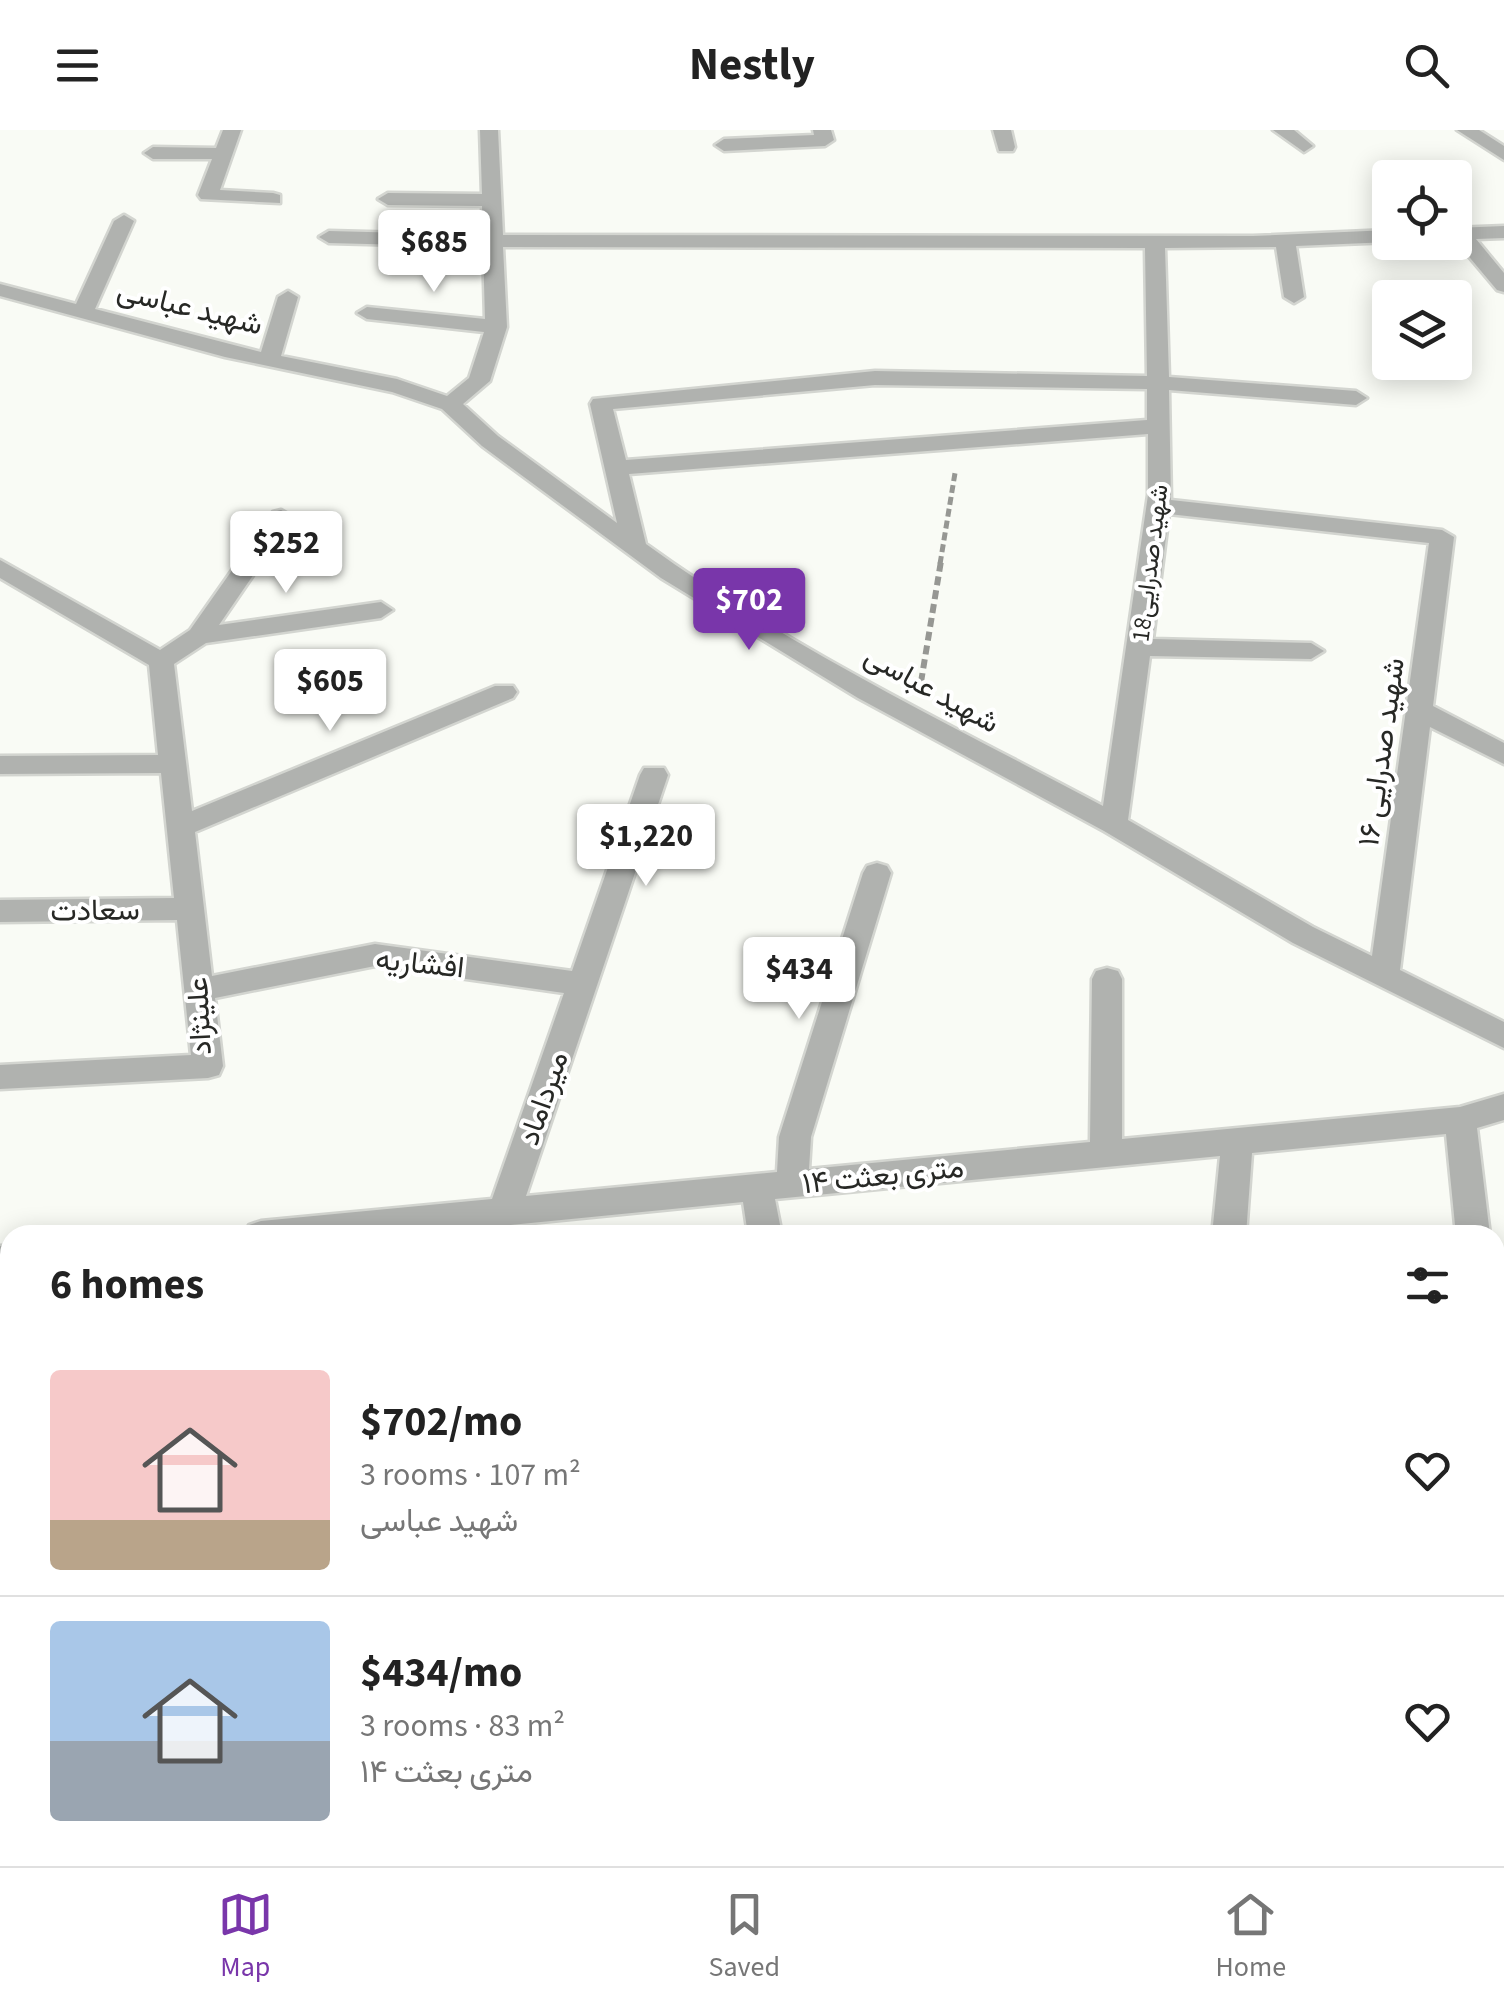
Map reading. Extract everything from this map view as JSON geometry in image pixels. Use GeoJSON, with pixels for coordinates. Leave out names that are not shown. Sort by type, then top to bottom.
{"type":"FeatureCollection","features":[{"type":"Feature","properties":{"kind":"street"},"geometry":{"type":"LineString","coordinates":[[232,130],[208,195],[274,199]]}},
{"type":"Feature","properties":{"kind":"street"},"geometry":{"type":"LineString","coordinates":[[450,404],[478,381],[496,327],[489,130]]}},
{"type":"Feature","properties":{"kind":"street"},"geometry":{"type":"LineString","coordinates":[[724,144],[825,140],[822,130]]}},
{"type":"Feature","properties":{"kind":"street"},"geometry":{"type":"LineString","coordinates":[[1282,130],[1304,146]]}},
{"type":"Feature","properties":{"kind":"street"},"geometry":{"type":"LineString","coordinates":[[1466,130],[1504,154]]}},
{"type":"Feature","properties":{"kind":"street"},"geometry":{"type":"LineString","coordinates":[[153,153],[224,154]]}},
{"type":"Feature","properties":{"kind":"street"},"geometry":{"type":"LineString","coordinates":[[388,198],[490,200]]}},
{"type":"Feature","properties":{"kind":"street"},"geometry":{"type":"LineString","coordinates":[[82,314],[124,221]]}},
{"type":"Feature","properties":{"kind":"street"},"geometry":{"type":"LineString","coordinates":[[1472,233],[1504,232]]}},
{"type":"Feature","properties":{"kind":"street"},"geometry":{"type":"LineString","coordinates":[[329,237],[492,241],[1285,241],[1372,237]]}},
{"type":"Feature","properties":{"kind":"street","name":"شهید صدرایی18"},"geometry":{"type":"LineString","coordinates":[[1114,824],[1159,506],[1155,241]]}},
{"type":"Feature","properties":{"kind":"street"},"geometry":{"type":"LineString","coordinates":[[1285,241],[1294,297]]}},
{"type":"Feature","properties":{"kind":"street"},"geometry":{"type":"LineString","coordinates":[[1472,249],[1504,286]]}},
{"type":"Feature","properties":{"kind":"street","name":"شهید عباسی"},"geometry":{"type":"LineString","coordinates":[[0,290],[268,360],[398,386],[450,404],[490,441],[670,573],[915,718],[1114,824],[1303,935],[1504,1036]]}},
{"type":"Feature","properties":{"kind":"street"},"geometry":{"type":"LineString","coordinates":[[268,360],[288,298]]}},
{"type":"Feature","properties":{"kind":"street"},"geometry":{"type":"LineString","coordinates":[[367,313],[496,327]]}},
{"type":"Feature","properties":{"kind":"street"},"geometry":{"type":"LineString","coordinates":[[636,547],[601,404],[876,378],[1158,383],[1356,398]]}},
{"type":"Feature","properties":{"kind":"street"},"geometry":{"type":"LineString","coordinates":[[617,468],[1159,426]]}},
{"type":"Feature","properties":{"kind":"street","name":"شهید صدرایی ۱۶"},"geometry":{"type":"LineString","coordinates":[[1159,506],[1442,537],[1384,976]]}},
{"type":"Feature","properties":{"kind":"street"},"geometry":{"type":"LineString","coordinates":[[0,568],[161,660],[199,636],[281,517]]}},
{"type":"Feature","properties":{"kind":"street"},"geometry":{"type":"LineString","coordinates":[[199,636],[381,610]]}},
{"type":"Feature","properties":{"kind":"street"},"geometry":{"type":"LineString","coordinates":[[1139,647],[1311,651]]}},
{"type":"Feature","properties":{"kind":"street","name":"علینژاد"},"geometry":{"type":"LineString","coordinates":[[0,1077],[208,1066],[161,660]]}},
{"type":"Feature","properties":{"kind":"street"},"geometry":{"type":"LineString","coordinates":[[179,828],[504,692]]}},
{"type":"Feature","properties":{"kind":"street"},"geometry":{"type":"LineString","coordinates":[[1420,710],[1504,755]]}},
{"type":"Feature","properties":{"kind":"street"},"geometry":{"type":"LineString","coordinates":[[0,765],[172,764]]}},
{"type":"Feature","properties":{"kind":"street","name":"میرداماد"},"geometry":{"type":"LineString","coordinates":[[504,1212],[654,775]]}},
{"type":"Feature","properties":{"kind":"street"},"geometry":{"type":"LineString","coordinates":[[792,1184],[795,1137],[877,874]]}},
{"type":"Feature","properties":{"kind":"street","name":"سعادت"},"geometry":{"type":"LineString","coordinates":[[0,911],[190,909]]}},
{"type":"Feature","properties":{"kind":"street","name":"افشاریه"},"geometry":{"type":"LineString","coordinates":[[199,990],[375,955],[582,984]]}},
{"type":"Feature","properties":{"kind":"street"},"geometry":{"type":"LineString","coordinates":[[1106,1153],[1108,980]]}},
{"type":"Feature","properties":{"kind":"street","name":"۱۴ متری بعثت"},"geometry":{"type":"LineString","coordinates":[[367,1225],[1460,1120],[1504,1107]]}},
{"type":"Feature","properties":{"kind":"street"},"geometry":{"type":"LineString","coordinates":[[1460,1120],[1472,1225]]}},
{"type":"Feature","properties":{"kind":"street"},"geometry":{"type":"LineString","coordinates":[[1230,1225],[1237,1140]]}},
{"type":"Feature","properties":{"kind":"street"},"geometry":{"type":"LineString","coordinates":[[758,1187],[764,1225]]}},
{"type":"Feature","properties":{"kind":"path"},"geometry":{"type":"LineString","coordinates":[[915,718],[960,442]]}}]}
